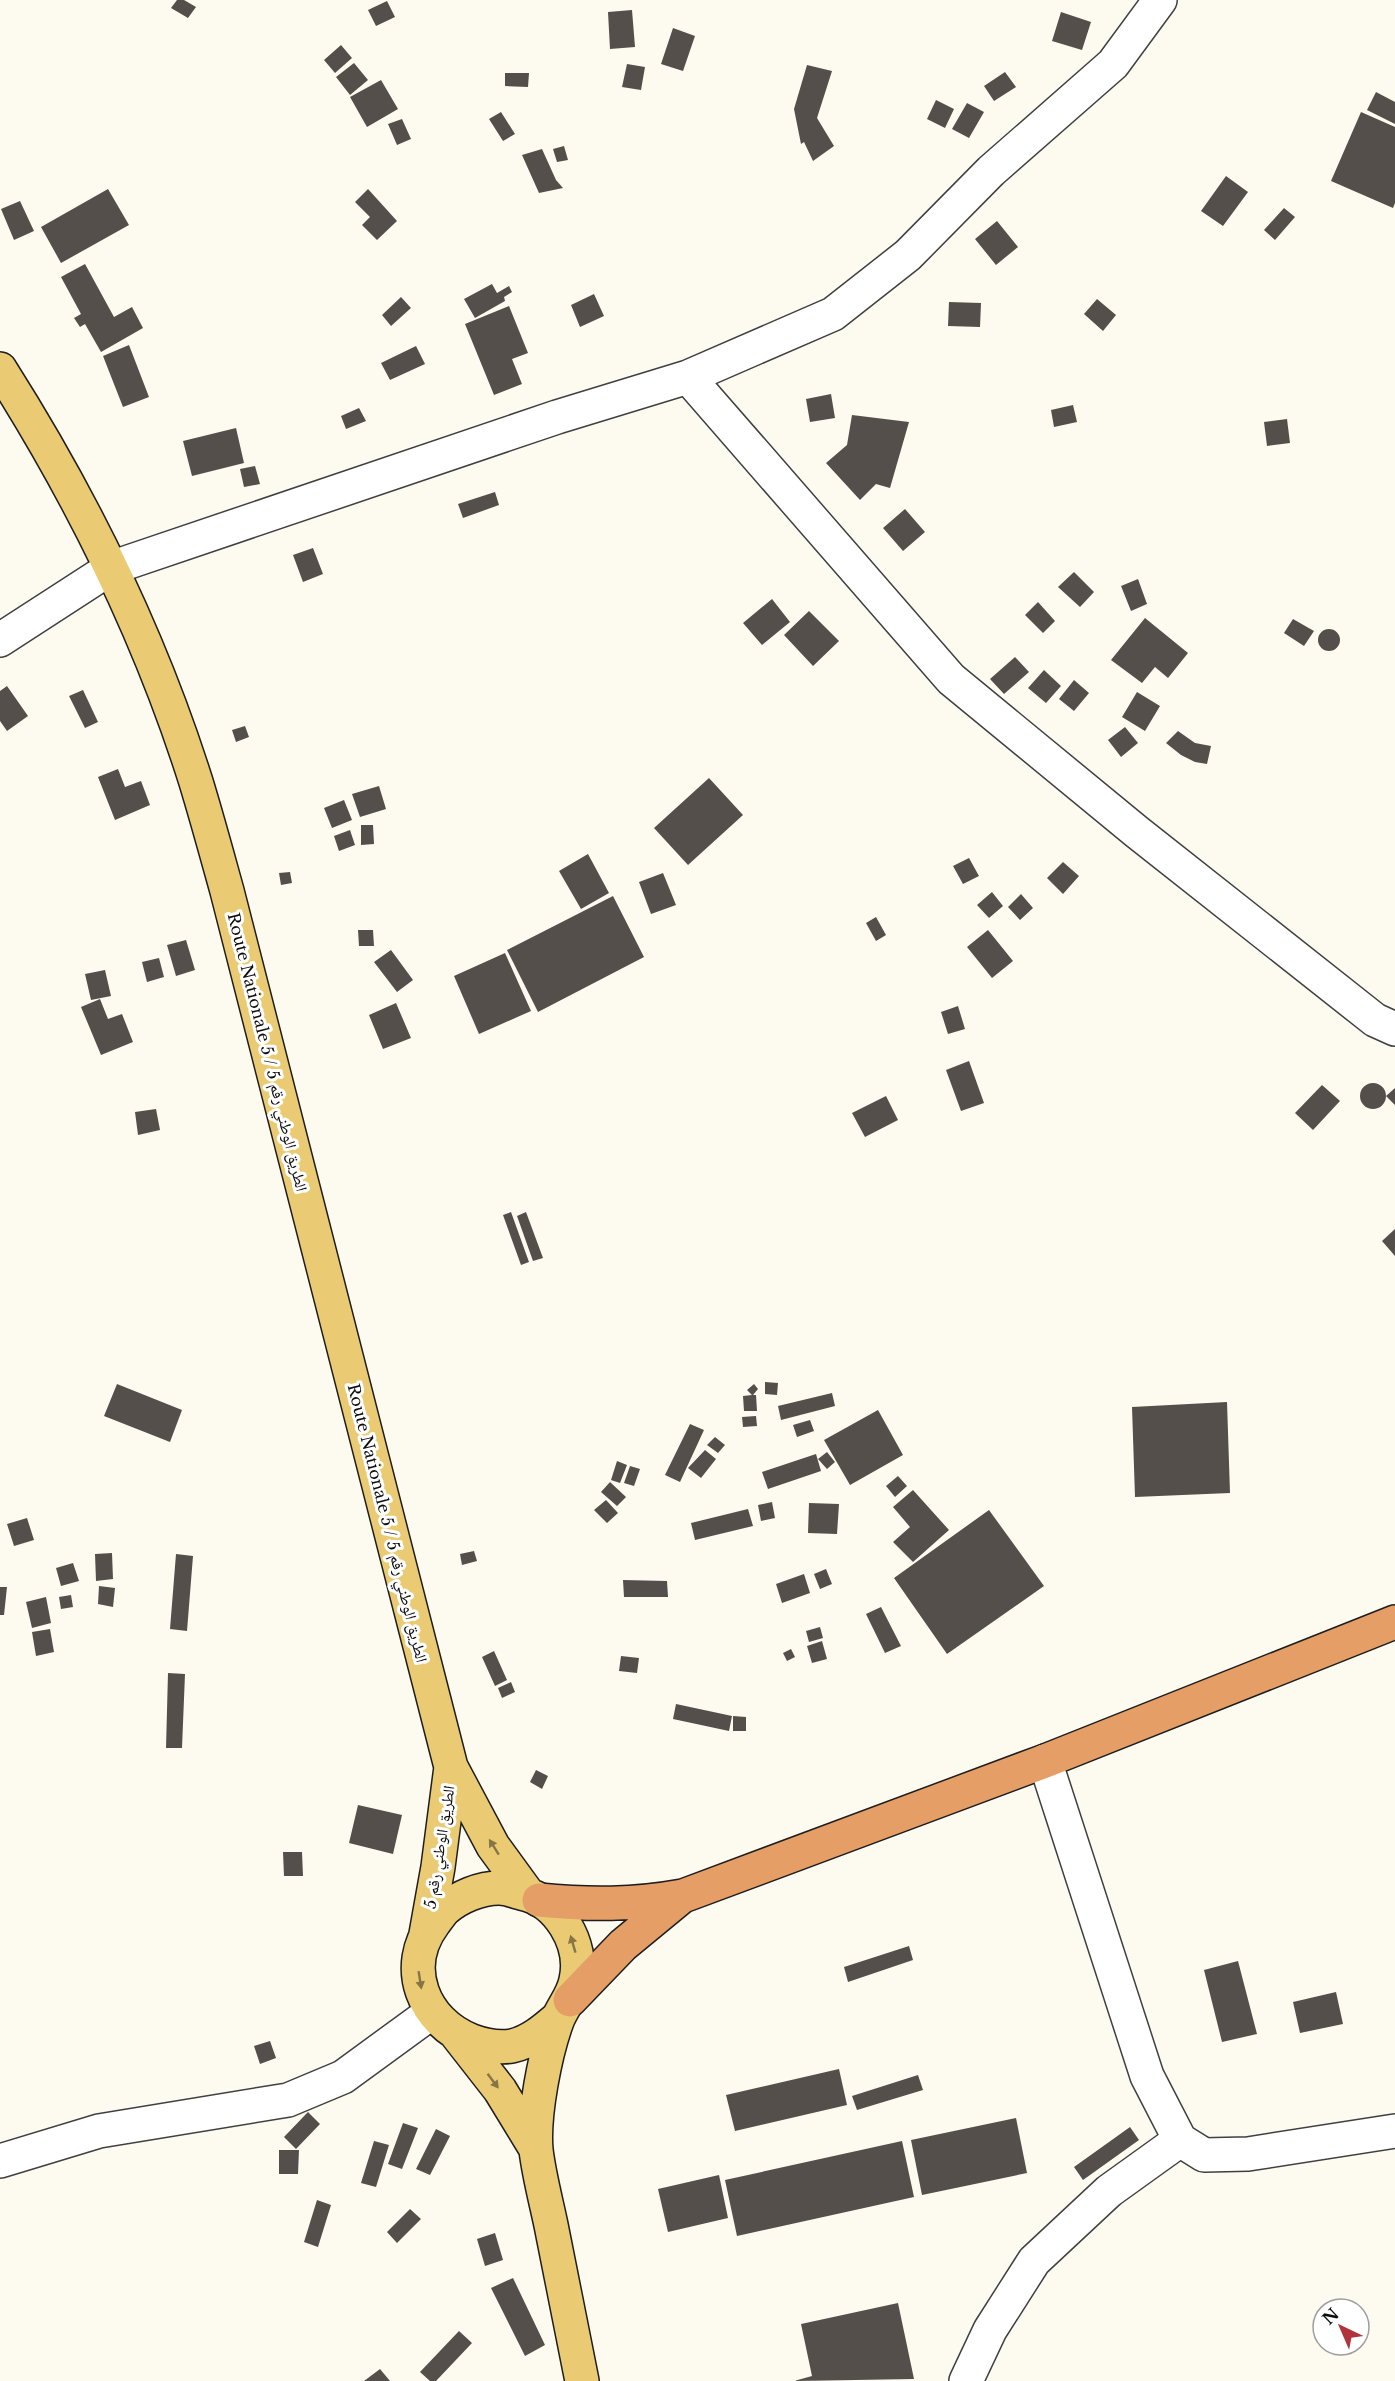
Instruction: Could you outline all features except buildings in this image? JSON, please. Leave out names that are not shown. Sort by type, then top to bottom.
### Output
[{"type":"highway","points":[[534,1897],[612,1905],[683,1896],[1045,1761],[1395,1622]]},
{"type":"highway","points":[[564,2009],[623,1945],[683,1896]]},
{"type":"main road","name":"Route Nationale 5 / الطريق الوطني رقم 5","points":[[0,369],[35,424],[75,495],[111,568],[157,673],[196,781],[227,891],[450,1767]]},
{"type":"main road","name":"الطريق الوطني رقم 5","points":[[450,1767],[493,1846],[534,1897]]},
{"type":"main road","name":"الطريق الوطني رقم 5","points":[[426,1934],[440,1856],[450,1767]]},
{"type":"main road","points":[[564,2009],[537,2036],[511,2046],[483,2045],[457,2035],[443,2025],[432,2012],[423,1994],[418,1974],[420,1953],[426,1934],[444,1909],[470,1894],[499,1888],[534,1897],[557,1914],[570,1933],[577,1956],[577,1978],[564,2009],[542,2083],[536,2149],[582,2381]]},
{"type":"main road","points":[[457,2035],[500,2090],[536,2149]]},
{"type":"street","points":[[0,640],[111,568],[557,417],[688,377],[833,314],[908,255],[991,171],[1113,64],[1160,0]]},
{"type":"street","points":[[688,377],[951,679],[1137,832],[1375,1020],[1395,1029]]},
{"type":"street","points":[[1045,1761],[1147,2076],[1180,2139],[1204,2155],[1248,2154],[1395,2131]]},
{"type":"street","points":[[0,2161],[99,2132],[288,2100],[343,2077],[432,2012]]},
{"type":"street","points":[[966,2381],[990,2330],[1034,2261],[1109,2191],[1180,2139]]}]
